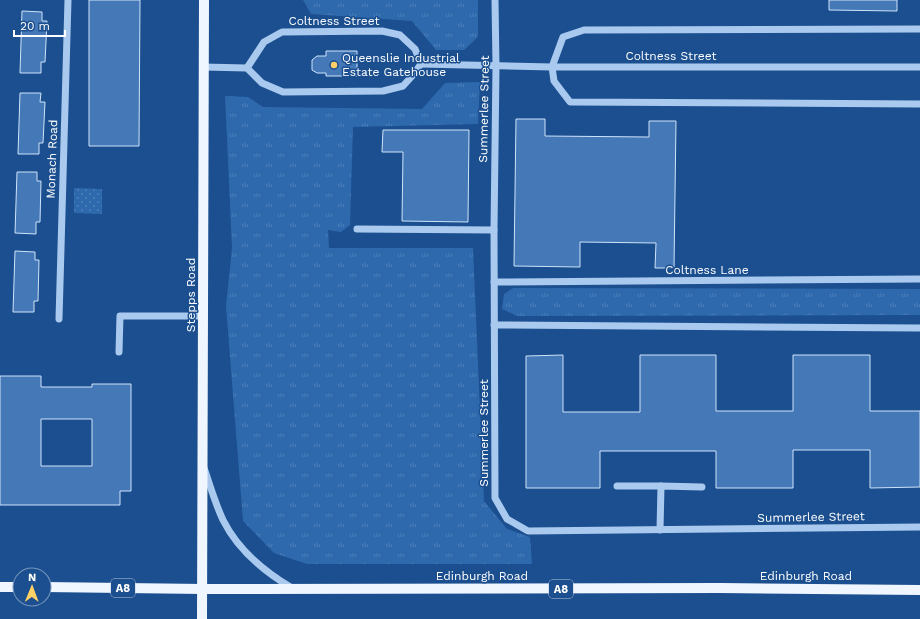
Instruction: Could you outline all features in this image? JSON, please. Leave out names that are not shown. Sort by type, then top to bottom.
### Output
[{"type":"main road","name":"Stepps Road","points":[[202,619],[204,0]]},
{"type":"main road","points":[[0,587],[12,587]]},
{"type":"main road","name":"Edinburgh Road","points":[[52,587],[202,589],[720,588],[920,590]]},
{"type":"street","name":"Monach Road","points":[[59,319],[68,0]]},
{"type":"street","name":"Summerlee Street","points":[[495,0],[495,498],[507,519],[528,531],[920,527]]},
{"type":"street","points":[[920,29],[584,30],[562,37],[552,67],[554,81],[570,102],[920,104]]},
{"type":"street","name":"Coltness Street","points":[[247,68],[264,42],[282,32],[382,31],[400,35],[415,49],[421,64],[552,67],[920,67]]},
{"type":"street","points":[[203,67],[247,68],[262,83],[283,92],[383,91],[403,86],[413,76],[421,64]]},
{"type":"street","points":[[357,229],[494,230]]},
{"type":"street","name":"Coltness Lane","points":[[494,282],[920,279]]},
{"type":"street","points":[[119,352],[120,316],[204,316]]},
{"type":"street","points":[[494,325],[920,328]]},
{"type":"street","points":[[203,464],[223,520],[236,540],[254,562],[294,589]]},
{"type":"street","points":[[617,486],[702,488]]},
{"type":"street","points":[[660,530],[661,486]]},
{"type":"green space","points":[[303,0],[478,0],[478,37],[464,50],[436,50],[412,21],[311,14]]},
{"type":"green space","points":[[480,82],[478,124],[353,127],[350,225],[341,232],[328,230],[329,248],[473,248],[484,501],[507,529],[530,537],[532,564],[307,564],[274,553],[243,521],[226,306],[232,248],[225,96],[248,97],[263,107],[422,109],[445,83]]},
{"type":"green space","points":[[74,188],[102,189],[102,214],[74,213]]},
{"type":"green space","points":[[513,288],[920,289],[920,315],[517,316],[502,309],[504,294]]},
{"type":"building","points":[[89,0],[140,0],[139,146],[89,146]]},
{"type":"building","points":[[829,0],[897,0],[897,11],[829,10]]},
{"type":"building","points":[[22,11],[42,12],[42,21],[47,21],[45,62],[41,62],[41,73],[20,73]]},
{"type":"building","name":"Queenslie Industrial Estate Gatehouse","points":[[326,51],[357,51],[357,76],[326,76],[326,73],[317,73],[312,70],[312,60],[317,56],[326,56]]},
{"type":"building","points":[[20,93],[41,93],[40,102],[45,102],[43,143],[39,143],[39,154],[18,154]]},
{"type":"building","points":[[516,119],[545,119],[545,136],[649,137],[649,121],[676,121],[674,268],[655,268],[656,243],[580,242],[580,267],[514,266]]},
{"type":"building","points":[[383,130],[469,130],[468,222],[402,221],[403,152],[382,152]]},
{"type":"building","points":[[17,172],[37,172],[37,181],[41,181],[40,222],[36,222],[36,234],[15,233]]},
{"type":"building","points":[[15,251],[35,252],[35,260],[39,260],[38,301],[34,301],[34,312],[13,312]]},
{"type":"building","points":[[563,355],[563,412],[640,412],[640,355],[716,355],[716,411],[793,411],[793,355],[870,355],[870,411],[920,411],[920,487],[870,488],[870,450],[793,450],[793,488],[716,488],[716,451],[600,451],[600,488],[526,488],[526,356]]},
{"type":"building","points":[[0,376],[41,376],[41,387],[92,387],[92,384],[131,384],[131,491],[120,491],[120,505],[0,505]],"holes":[[[41,419],[92,419],[92,466],[41,466]]]},
{"type":"place","name":"Queenslie Industrial Estate Gatehouse","points":[[334,65]]}]
